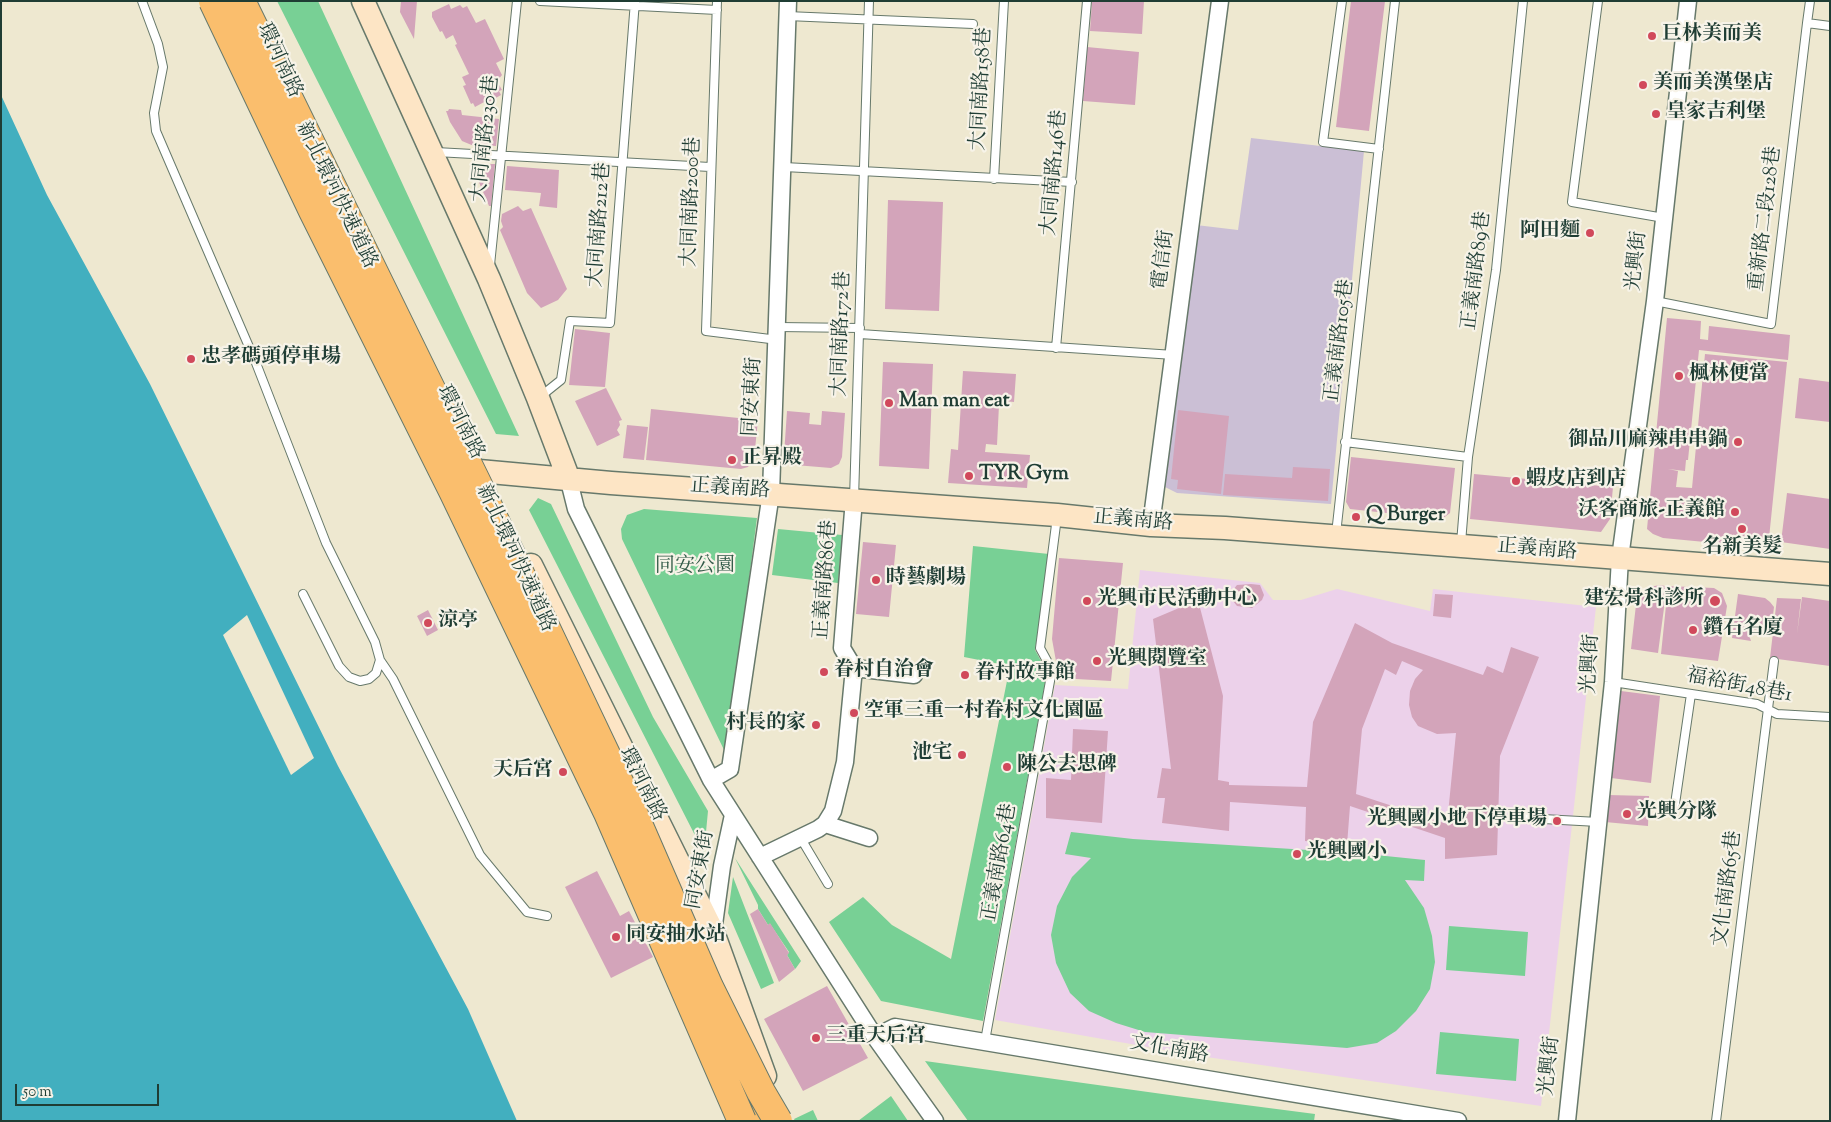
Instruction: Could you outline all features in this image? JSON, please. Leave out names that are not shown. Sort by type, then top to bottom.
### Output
[{"type":"highway","name":"新北環河快速道路","points":[[213,1],[313,211],[453,491],[570,733],[653,913],[706,1042],[742,1121]]},
{"type":"highway","name":"新北環河快速道路","points":[[241,1],[476,481],[629,803],[709,987],[760,1092],[778,1121]]},
{"type":"highway","points":[[653,913],[701,997],[733,1071],[759,1121]]},
{"type":"street","points":[[213,1],[591,784],[731,1121]]},
{"type":"street","name":"環河南路","points":[[251,1],[317,144],[713,932],[776,1110],[784,1121]]},
{"type":"street","points":[[363,1],[489,279],[568,477],[576,509],[711,780],[875,1037],[935,1121]]},
{"type":"street","name":"電信街","points":[[1151,525],[1220,1]]},
{"type":"street","name":"光興街","points":[[1566,1121],[1613,682],[1620,558],[1655,301],[1688,1]]},
{"type":"street","name":"同安東街","points":[[711,780],[730,769],[771,493],[784,167],[788,9]]},
{"type":"street","name":"正義南路","points":[[437,467],[568,477],[611,483],[1057,515],[1151,525],[1336,536],[1830,574]]},
{"type":"street","name":"正義南路86巷","points":[[854,499],[842,648],[854,668]]},
{"type":"street","points":[[760,857],[825,824],[833,811],[845,762],[854,668],[914,675]]},
{"type":"street","name":"同安東街","points":[[713,932],[722,866],[733,815]]},
{"type":"street","points":[[825,824],[869,838]]},
{"type":"street","name":"文化南路","points":[[875,1037],[895,1027],[1458,1121]]},
{"type":"lane","points":[[142,1],[158,44],[163,67],[154,113],[156,131],[256,363],[326,543],[375,642],[380,660],[393,679],[480,855],[527,912],[547,916]]},
{"type":"lane","name":"大同南路230巷","points":[[489,279],[517,1]]},
{"type":"lane","points":[[540,1],[635,3],[717,10]]},
{"type":"lane","name":"大同南路200巷","points":[[717,1],[706,331],[778,334]]},
{"type":"lane","name":"大同南路172巷","points":[[854,499],[860,331],[862,171],[869,1]]},
{"type":"lane","name":"大同南路158巷","points":[[994,179],[1004,1]]},
{"type":"lane","name":"大同南路146巷","points":[[1056,348],[1087,1]]},
{"type":"lane","points":[[1342,1],[1323,142],[1379,149]]},
{"type":"lane","name":"正義南路105巷","points":[[1336,536],[1395,1]]},
{"type":"lane","name":"正義南路89巷","points":[[1460,545],[1468,456],[1496,270],[1523,1]]},
{"type":"lane","points":[[1598,1],[1572,202],[1664,218]]},
{"type":"lane","points":[[1810,1],[1807,23],[1830,26]]},
{"type":"lane","name":"大同南路212巷","points":[[538,398],[561,380],[570,321],[610,323],[635,3]]},
{"type":"lane","points":[[788,9],[868,20],[973,24]]},
{"type":"lane","name":"重新路二段128巷","points":[[1655,301],[1771,324],[1807,23]]},
{"type":"lane","points":[[431,152],[710,167]]},
{"type":"lane","points":[[784,167],[1072,182]]},
{"type":"lane","points":[[778,334],[860,331],[1056,348],[1174,355]]},
{"type":"lane","points":[[1346,442],[1468,456]]},
{"type":"lane","name":"正義南路64巷","points":[[985,1041],[1052,670],[1040,648],[1057,515]]},
{"type":"lane","points":[[303,594],[339,666],[350,677],[360,681],[369,679],[376,673],[380,660]]},
{"type":"lane","name":"文化南路65巷","points":[[1716,1121],[1774,661]]},
{"type":"lane","name":"福裕街48巷1","points":[[1613,682],[1757,704],[1778,714],[1830,717]]},
{"type":"lane","points":[[1675,804],[1691,694]]},
{"type":"lane","points":[[1525,818],[1598,822]]},
{"type":"lane","points":[[800,837],[828,884]]},
{"type":"shaded area","points":[[1251,138],[1364,151],[1331,504],[1177,493],[1163,486],[1196,225],[1238,230]]},
{"type":"shaded area","name":"光興國小","points":[[1140,570],[1260,583],[1273,600],[1301,600],[1337,589],[1430,611],[1433,589],[1596,607],[1541,1106],[1193,1055],[995,1020],[1055,685],[1128,689]]},
{"type":"green space","points":[[277,1],[318,1],[519,436],[496,434]]},
{"type":"green space","points":[[538,498],[551,504],[653,717],[708,811],[704,853],[529,510]]},
{"type":"green space","name":"同安公園","points":[[644,509],[757,518],[726,754],[622,539],[621,529],[627,515]]},
{"type":"green space","points":[[778,529],[842,535],[838,583],[772,575]]},
{"type":"green space","points":[[973,546],[1049,554],[1035,650],[1047,672],[983,1021],[881,1001],[829,922],[863,897],[892,925],[951,959],[1010,666],[964,657]]},
{"type":"green space","points":[[1071,832],[1133,839],[1356,853],[1425,860],[1424,881],[1405,880],[1424,908],[1432,936],[1435,962],[1430,989],[1416,1011],[1396,1031],[1377,1043],[1347,1048],[1145,1032],[1116,1023],[1089,1011],[1070,993],[1056,963],[1051,935],[1057,906],[1072,877],[1091,858],[1065,854]]},
{"type":"green space","points":[[735,858],[801,961],[795,969],[787,955],[789,952],[758,909],[758,905]]},
{"type":"green space","points":[[733,877],[774,983],[761,989],[728,913]]},
{"type":"green space","points":[[1449,926],[1528,932],[1525,976],[1446,970]]},
{"type":"green space","points":[[1440,1032],[1519,1039],[1516,1081],[1436,1074]]},
{"type":"green space","points":[[925,1061],[1315,1114],[1314,1121],[968,1121]]},
{"type":"green space","points":[[891,1096],[908,1121],[858,1121]]},
{"type":"green space","points":[[813,1110],[818,1121],[795,1121],[794,1119]]},
{"type":"water","points":[[1,95],[47,195],[150,384],[338,766],[468,1009],[517,1121],[1,1121]]},
{"type":"pier","points":[[247,615],[314,758],[291,775],[223,635]]},
{"type":"building","points":[[401,1],[417,1],[414,39],[400,12]]},
{"type":"building","points":[[1092,1],[1144,1],[1142,34],[1090,31]]},
{"type":"building","points":[[1351,1],[1385,1],[1369,131],[1336,127]]},
{"type":"building","points":[[449,4],[451,9],[460,5],[463,8],[467,6],[476,23],[485,19],[504,59],[496,63],[502,75],[497,81],[502,90],[499,91],[501,95],[475,107],[473,103],[471,104],[463,86],[466,85],[462,77],[469,74],[455,45],[457,44],[453,35],[446,39],[432,17],[432,12]]},
{"type":"building","points":[[1087,47],[1139,52],[1135,105],[1083,101]]},
{"type":"building","points":[[449,109],[461,110],[462,115],[499,119],[496,146],[474,144],[474,146],[462,141],[450,122],[446,111]]},
{"type":"building","points":[[495,164],[491,206],[489,206],[478,180],[481,168]]},
{"type":"building","points":[[507,166],[559,170],[557,208],[539,206],[541,193],[505,190]]},
{"type":"building","points":[[888,200],[943,202],[939,311],[885,309]]},
{"type":"building","points":[[518,206],[523,211],[531,208],[567,289],[558,300],[541,308],[527,293],[500,230],[503,227],[501,221],[502,214]]},
{"type":"building","points":[[1667,318],[1701,321],[1700,339],[1708,340],[1709,326],[1790,335],[1788,360],[1699,350],[1688,460],[1686,460],[1685,471],[1668,469],[1678,471],[1676,487],[1692,488],[1705,354],[1787,362],[1768,548],[1663,538],[1647,529]]},
{"type":"building","points":[[575,329],[610,333],[605,387],[569,385]]},
{"type":"building","points":[[883,362],[933,364],[929,469],[879,466]]},
{"type":"building","points":[[963,371],[1016,374],[1014,402],[995,400],[996,398],[989,397],[989,404],[999,405],[997,445],[986,444],[985,452],[1030,455],[1027,488],[948,483],[951,449],[958,450]]},
{"type":"building","points":[[1799,378],[1830,382],[1830,422],[1795,418]]},
{"type":"building","points":[[606,388],[622,420],[619,421],[620,425],[617,430],[620,435],[597,446],[575,401]]},
{"type":"building","points":[[651,409],[758,420],[754,459],[748,467],[741,469],[646,460]]},
{"type":"building","points":[[1178,410],[1229,416],[1221,494],[1177,489],[1178,480],[1171,479]]},
{"type":"building","points":[[787,411],[810,413],[809,424],[821,425],[822,411],[845,413],[842,457],[839,464],[831,468],[795,465],[786,459],[784,455]]},
{"type":"building","points":[[627,425],[648,427],[644,460],[623,458]]},
{"type":"building","points":[[1351,457],[1455,468],[1450,513],[1442,519],[1350,509],[1346,502]]},
{"type":"building","points":[[1293,467],[1330,469],[1328,501],[1223,495],[1225,474],[1292,478]]},
{"type":"building","points":[[1474,474],[1613,487],[1610,519],[1601,532],[1470,519]]},
{"type":"building","points":[[1787,493],[1830,499],[1830,549],[1781,542]]},
{"type":"building","name":"時藝劇場","points":[[863,542],[896,545],[889,617],[856,614]]},
{"type":"building","name":"光興市民活動中心","points":[[1059,558],[1123,563],[1111,681],[1059,678],[1052,639]]},
{"type":"building","points":[[1237,585],[1260,585],[1264,595],[1262,600],[1252,608],[1237,606],[1233,601],[1233,590]]},
{"type":"building","points":[[1665,586],[1666,593],[1658,653],[1631,649],[1637,596],[1649,587]]},
{"type":"building","name":"鑽石名廈","points":[[1668,586],[1714,588],[1722,593],[1727,606],[1718,661],[1661,654]]},
{"type":"building","points":[[1435,594],[1453,595],[1451,618],[1433,616]]},
{"type":"building","points":[[1738,594],[1765,598],[1770,602],[1774,607],[1771,632],[1747,629],[1751,641],[1732,638]]},
{"type":"building","points":[[1802,597],[1830,601],[1830,666],[1770,658],[1777,598],[1801,599],[1797,634]]},
{"type":"building","points":[[1198,600],[1223,696],[1218,780],[1229,782],[1229,785],[1307,787],[1313,722],[1355,623],[1392,643],[1483,675],[1487,666],[1503,673],[1511,647],[1539,657],[1500,756],[1497,855],[1445,859],[1445,838],[1350,806],[1347,845],[1305,841],[1306,807],[1230,802],[1229,831],[1162,823],[1165,798],[1157,798],[1162,768],[1171,769],[1153,619]],"holes":[[[1402,661],[1423,670],[1415,679],[1410,691],[1409,705],[1412,717],[1418,726],[1437,734],[1456,733],[1447,824],[1356,794],[1362,729],[1385,669],[1396,675]]]},
{"type":"building","name":"涼亭","points":[[428,610],[438,630],[427,636],[417,616]]},
{"type":"building","points":[[1621,691],[1660,696],[1651,783],[1611,778]]},
{"type":"building","points":[[1073,729],[1108,731],[1102,823],[1046,818],[1046,778],[1071,780]]},
{"type":"building","name":"光興分隊","points":[[1608,795],[1649,796],[1648,826],[1605,822]]},
{"type":"building","name":"同安抽水站","points":[[597,871],[620,916],[629,911],[653,957],[611,978],[565,887]]},
{"type":"building","points":[[758,909],[768,925],[770,923],[789,953],[787,955],[795,969],[779,982],[750,914]]},
{"type":"building","name":"三重天后宮","points":[[827,986],[868,1058],[803,1091],[764,1019]]},
{"type":"place","name":"巨林美而美","points":[[1652,36]]},
{"type":"place","name":"美而美漢堡店","points":[[1643,85]]},
{"type":"place","name":"皇家吉利堡","points":[[1656,114]]},
{"type":"place","name":"阿田麵","points":[[1590,233]]},
{"type":"place","name":"忠孝碼頭停車場","points":[[191,359]]},
{"type":"place","name":"楓林便當","points":[[1679,376]]},
{"type":"place","name":"Man man eat","points":[[889,403]]},
{"type":"place","name":"御品川麻辣串串鍋","points":[[1738,442]]},
{"type":"place","name":"正昇殿","points":[[732,460]]},
{"type":"place","name":"TYR Gym","points":[[969,476]]},
{"type":"place","name":"蝦皮店到店","points":[[1516,481]]},
{"type":"place","name":"沃客商旅-正義館","points":[[1735,512]]},
{"type":"place","name":"Q Burger","points":[[1356,517]]},
{"type":"place","name":"名新美髮","points":[[1742,529]]},
{"type":"place","name":"時藝劇場","points":[[876,580]]},
{"type":"place","name":"光興市民活動中心","points":[[1087,601]]},
{"type":"place","name":"建宏骨科診所","points":[[1715,601]]},
{"type":"place","name":"涼亭","points":[[428,623]]},
{"type":"place","name":"鑽石名廈","points":[[1693,630]]},
{"type":"place","name":"光興閱覽室","points":[[1097,661]]},
{"type":"place","name":"眷村自治會","points":[[824,672]]},
{"type":"place","name":"眷村故事館","points":[[965,675]]},
{"type":"place","name":"空軍三重一村眷村文化園區","points":[[854,713]]},
{"type":"place","name":"村長的家","points":[[816,725]]},
{"type":"place","name":"池宅","points":[[962,755]]},
{"type":"place","name":"陳公去思碑","points":[[1007,767]]},
{"type":"place","name":"天后宮","points":[[563,772]]},
{"type":"place","name":"光興分隊","points":[[1627,814]]},
{"type":"place","name":"光興國小地下停車場","points":[[1557,821]]},
{"type":"place","name":"光興國小","points":[[1297,854]]},
{"type":"place","name":"同安抽水站","points":[[616,937]]},
{"type":"place","name":"三重天后宮","points":[[816,1038]]}]
